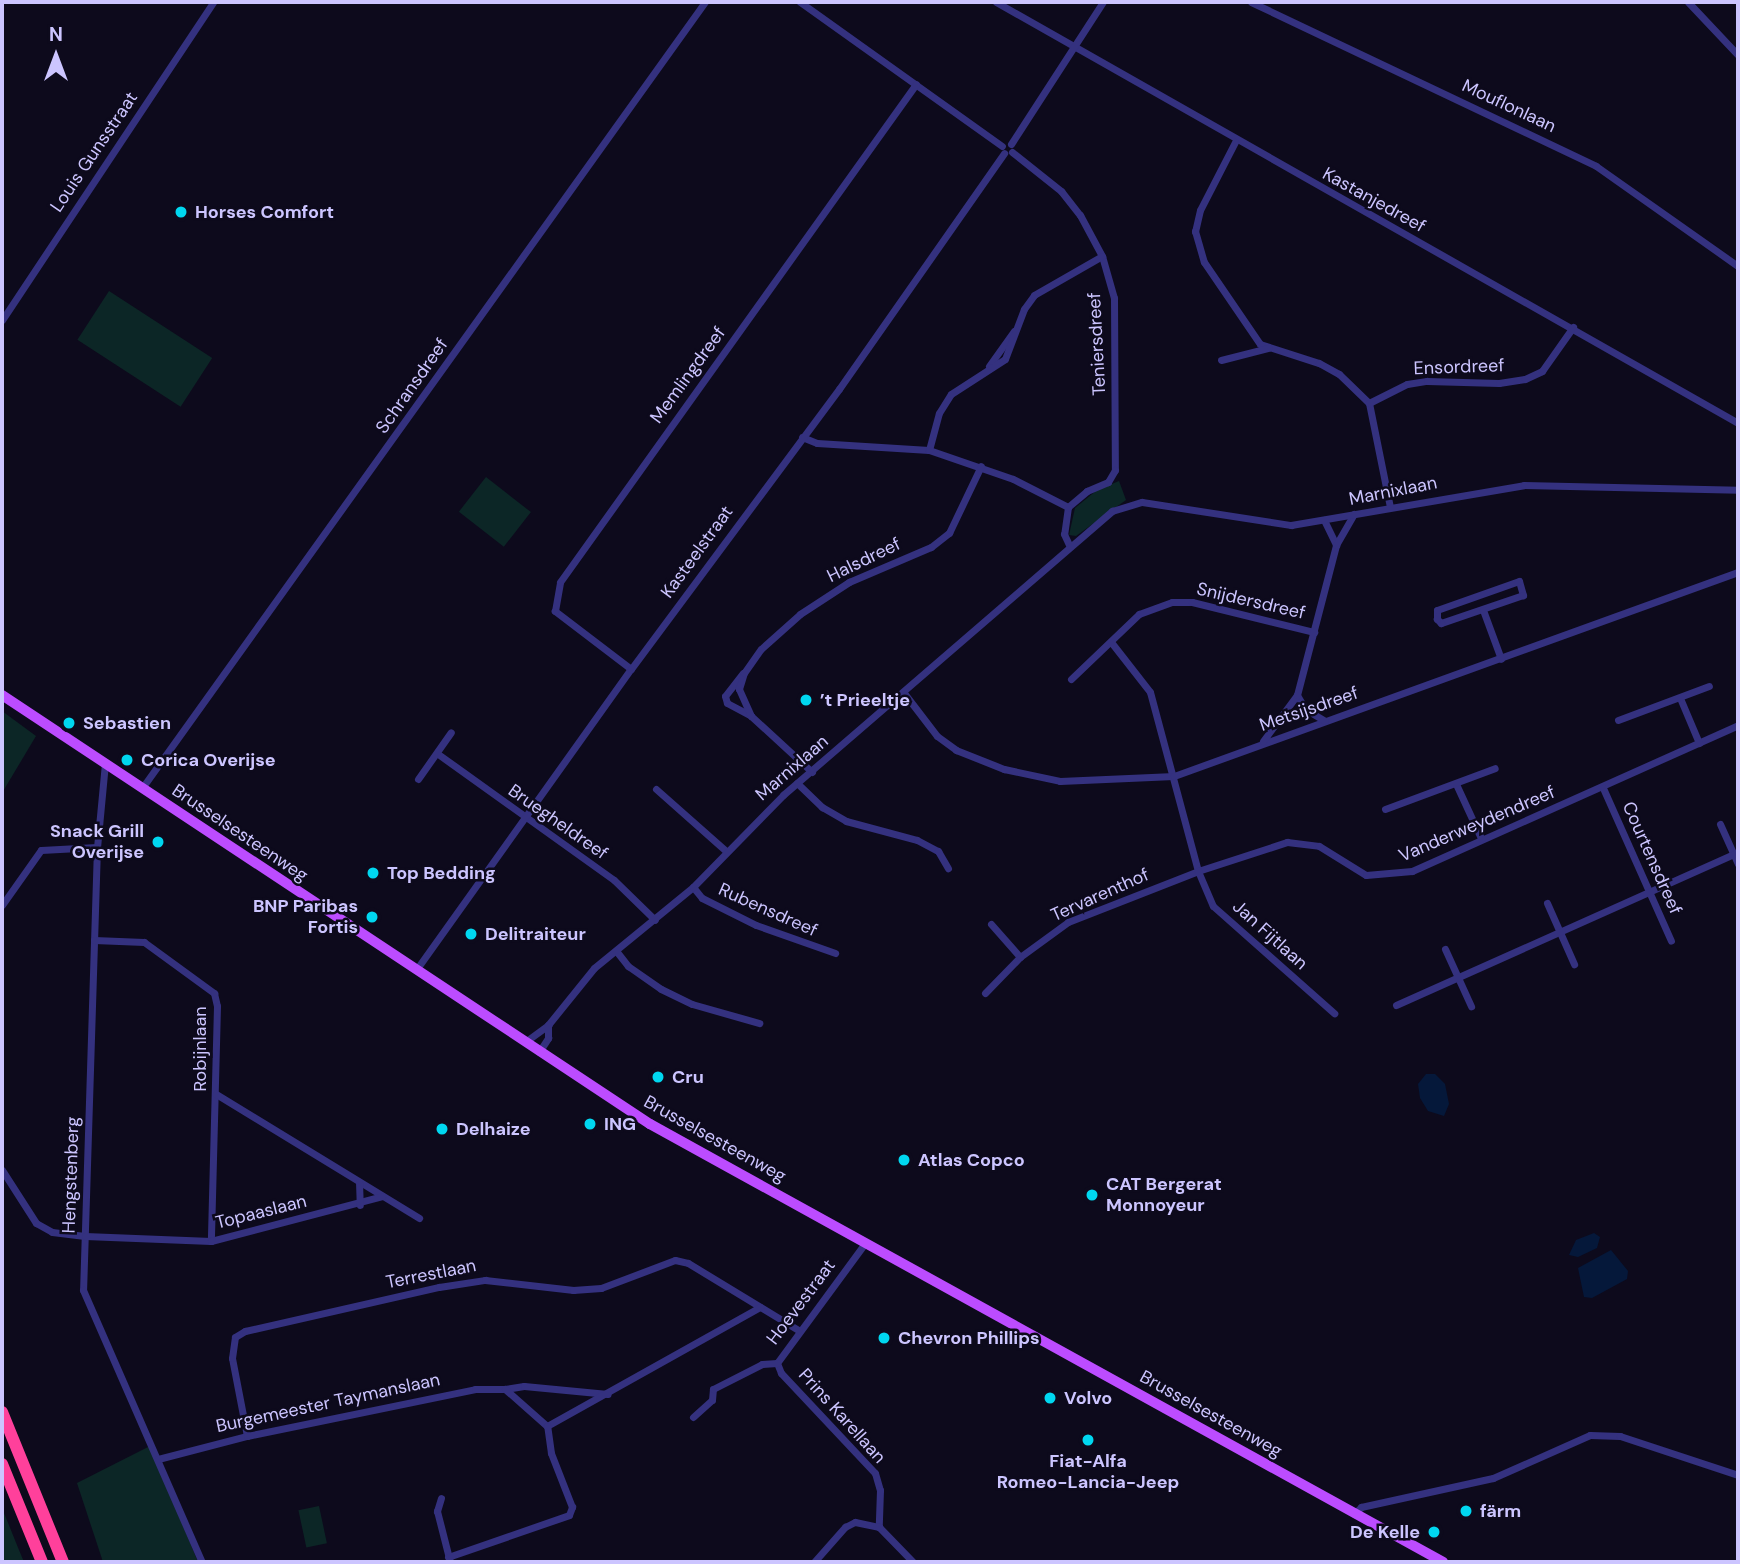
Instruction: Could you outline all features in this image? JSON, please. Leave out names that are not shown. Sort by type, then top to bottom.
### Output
[{"type":"highway","points":[[2,1412],[63,1562]]},
{"type":"highway","points":[[2,1464],[42,1562]]},
{"type":"main road","name":"Brusselsesteenweg","points":[[2,695],[650,1124],[1443,1562]]},
{"type":"street","name":"Louis Gunsstraat","points":[[2,320],[213,2]]},
{"type":"street","name":"Schransdreef","points":[[142,788],[704,2]]},
{"type":"street","name":"Teniersdreef","points":[[800,2],[1007,149],[1060,191],[1080,215],[1102,256],[1114,298],[1115,470],[1108,482],[1087,491],[1068,507]]},
{"type":"street","name":"Kastanjedreef","points":[[996,2],[1235,142],[1573,327],[1738,423]]},
{"type":"street","name":"Kasteelstraat","points":[[416,970],[1007,149],[1076,48],[1103,2]]},
{"type":"street","name":"Mouflonlaan","points":[[1251,2],[1596,166],[1738,266]]},
{"type":"street","points":[[1688,2],[1738,55]]},
{"type":"street","name":"Memlingdreef","points":[[631,669],[555,611],[560,582],[916,84]]},
{"type":"street","points":[[1235,142],[1208,189],[1195,231],[1204,262],[1260,345],[1339,374],[1369,403],[1390,506]]},
{"type":"street","points":[[989,366],[1014,331],[1034,295],[1102,256]]},
{"type":"street","name":"Ensordreef","points":[[1369,403],[1407,384],[1427,380],[1499,383],[1525,379],[1542,371],[1573,327]]},
{"type":"street","points":[[929,450],[939,414],[951,394],[1012,351],[1014,331]]},
{"type":"street","points":[[1221,360],[1268,348]]},
{"type":"street","points":[[802,437],[817,443],[929,450],[981,466],[1068,507],[1064,534],[1070,547]]},
{"type":"street","name":"Halsdreef","points":[[811,772],[751,716],[727,703],[725,696],[761,649],[800,614],[849,582],[931,547],[949,533],[981,466]]},
{"type":"street","name":"Marnixlaan","points":[[525,1042],[548,1025],[594,968],[617,952],[693,887],[726,851],[797,783],[1112,511],[1142,502],[1272,525],[1324,520],[1390,506],[1524,485],[1738,490]]},
{"type":"street","points":[[1263,741],[1297,695],[1336,545],[1354,514]]},
{"type":"street","points":[[1324,520],[1336,545]]},
{"type":"street","name":"Metsijsdreef","points":[[904,693],[937,736],[956,750],[1004,769],[1060,782],[1174,776],[1263,741],[1501,659],[1738,572]]},
{"type":"street","points":[[1518,581],[1523,583],[1523,595],[1483,610],[1441,623],[1435,614],[1518,581]]},
{"type":"street","name":"Snijdersdreef","points":[[1071,679],[1139,614],[1172,602],[1192,602],[1314,632]]},
{"type":"street","points":[[1483,610],[1501,659]]},
{"type":"street","points":[[1111,642],[1150,692],[1198,871]]},
{"type":"street","name":"Halsdreef","points":[[744,673],[739,689],[751,716]]},
{"type":"street","points":[[1618,720],[1709,686]]},
{"type":"street","points":[[1297,695],[1305,709],[1325,721]]},
{"type":"street","points":[[1680,698],[1699,743]]},
{"type":"street","name":"Vanderweydendreef","points":[[1198,871],[1287,842],[1304,842],[1366,874],[1394,876],[1603,788],[1738,726]]},
{"type":"street","points":[[418,779],[452,732]]},
{"type":"street","name":"Bruegheldreef","points":[[438,754],[614,880],[655,920]]},
{"type":"street","name":"Hengstenberg","points":[[105,763],[97,847],[84,1302],[158,1459],[202,1562]]},
{"type":"street","points":[[1385,809],[1495,768]]},
{"type":"street","points":[[797,783],[821,807],[846,821],[938,851],[948,868]]},
{"type":"street","points":[[1456,784],[1480,838]]},
{"type":"street","name":"Courtensdreef","points":[[1603,788],[1671,941]]},
{"type":"street","points":[[656,789],[726,851]]},
{"type":"street","points":[[1720,824],[1736,853],[1738,864]]},
{"type":"street","points":[[2,905],[41,849],[97,847]]},
{"type":"street","points":[[1396,1005],[1736,853]]},
{"type":"street","name":"Tervarenthof","points":[[985,993],[1020,957],[1068,922],[1198,871]]},
{"type":"street","name":"Jan Fijtlaan","points":[[1198,871],[1213,906],[1334,1013]]},
{"type":"street","name":"Rubensdreef","points":[[693,887],[702,898],[756,925],[835,953]]},
{"type":"street","points":[[1547,903],[1574,964]]},
{"type":"street","points":[[991,924],[1020,957]]},
{"type":"street","name":"Robijnlaan","points":[[94,940],[144,942],[214,993],[216,1094],[211,1241]]},
{"type":"street","points":[[1445,949],[1471,1006]]},
{"type":"street","points":[[617,952],[628,966],[661,989],[692,1004],[759,1023]]},
{"type":"street","name":"Marnixlaan","points":[[539,1052],[548,1038],[548,1025]]},
{"type":"street","points":[[216,1094],[419,1218]]},
{"type":"street","name":"Topaaslaan","points":[[2,1170],[36,1223],[52,1232],[85,1236],[211,1241],[360,1205],[382,1196]]},
{"type":"street","points":[[359,1182],[360,1205]]},
{"type":"street","name":"Hoevestraat","points":[[693,1417],[712,1400],[713,1389],[762,1364],[777,1363],[798,1330],[865,1242]]},
{"type":"street","name":"Terrestlaan","points":[[247,1436],[232,1358],[235,1337],[244,1331],[485,1280],[573,1290],[601,1288],[675,1260],[798,1330]]},
{"type":"street","points":[[547,1426],[760,1307]]},
{"type":"street","name":"Prins Karellaan","points":[[777,1363],[781,1373],[875,1473],[880,1490],[879,1527]]},
{"type":"street","name":"Burgemeester Taymanslaan","points":[[158,1459],[247,1436],[439,1394],[505,1390],[524,1386],[608,1394]]},
{"type":"street","points":[[441,1498],[437,1511],[449,1560],[569,1515],[572,1507],[551,1452],[547,1426],[505,1390]]},
{"type":"street","points":[[1354,1514],[1361,1507],[1493,1478],[1590,1435],[1620,1436],[1738,1475]]},
{"type":"street","points":[[814,1562],[845,1527],[855,1522],[879,1527],[913,1562]]},
{"type":"green space","points":[[109,291],[212,358],[181,407],[77,340]]},
{"type":"green space","points":[[486,477],[531,512],[504,547],[459,512]]},
{"type":"green space","points":[[1119,481],[1126,500],[1076,536],[1069,535],[1075,508],[1097,490]]},
{"type":"green space","points":[[2,711],[36,736],[2,793]]},
{"type":"green space","points":[[150,1446],[198,1562],[103,1562],[77,1483]]},
{"type":"green space","points":[[319,1506],[327,1543],[306,1548],[298,1510]]},
{"type":"green space","points":[[2,1508],[19,1550],[24,1562],[2,1562]]},
{"type":"water","points":[[1426,1074],[1435,1074],[1445,1084],[1449,1104],[1444,1116],[1428,1111],[1420,1098],[1418,1084]]},
{"type":"water","points":[[1594,1233],[1600,1237],[1597,1248],[1578,1257],[1569,1255],[1576,1240]]},
{"type":"water","points":[[1611,1250],[1628,1271],[1627,1279],[1592,1298],[1584,1297],[1578,1268]]},
{"type":"place","name":"Horses Comfort","points":[[181,212]]},
{"type":"place","name":"’t Prieeltje","points":[[806,700]]},
{"type":"place","name":"Sebastien","points":[[69,723]]},
{"type":"place","name":"Corica Overijse","points":[[127,760]]},
{"type":"place","name":"Snack Grill Overijse","points":[[158,842]]},
{"type":"place","name":"Top Bedding","points":[[373,873]]},
{"type":"place","name":"BNP Paribas Fortis","points":[[372,917]]},
{"type":"place","name":"Delitraiteur","points":[[471,934]]},
{"type":"place","name":"Cru","points":[[658,1077]]},
{"type":"place","name":"ING","points":[[590,1124]]},
{"type":"place","name":"Delhaize","points":[[442,1129]]},
{"type":"place","name":"Atlas Copco","points":[[904,1160]]},
{"type":"place","name":"CAT Bergerat Monnoyeur","points":[[1092,1195]]},
{"type":"place","name":"Chevron Phillips","points":[[884,1338]]},
{"type":"place","name":"Volvo","points":[[1050,1398]]},
{"type":"place","name":"Fiat-Alfa Romeo-Lancia-Jeep","points":[[1088,1440]]},
{"type":"place","name":"färm","points":[[1466,1511]]},
{"type":"place","name":"De Kelle","points":[[1434,1532]]}]
